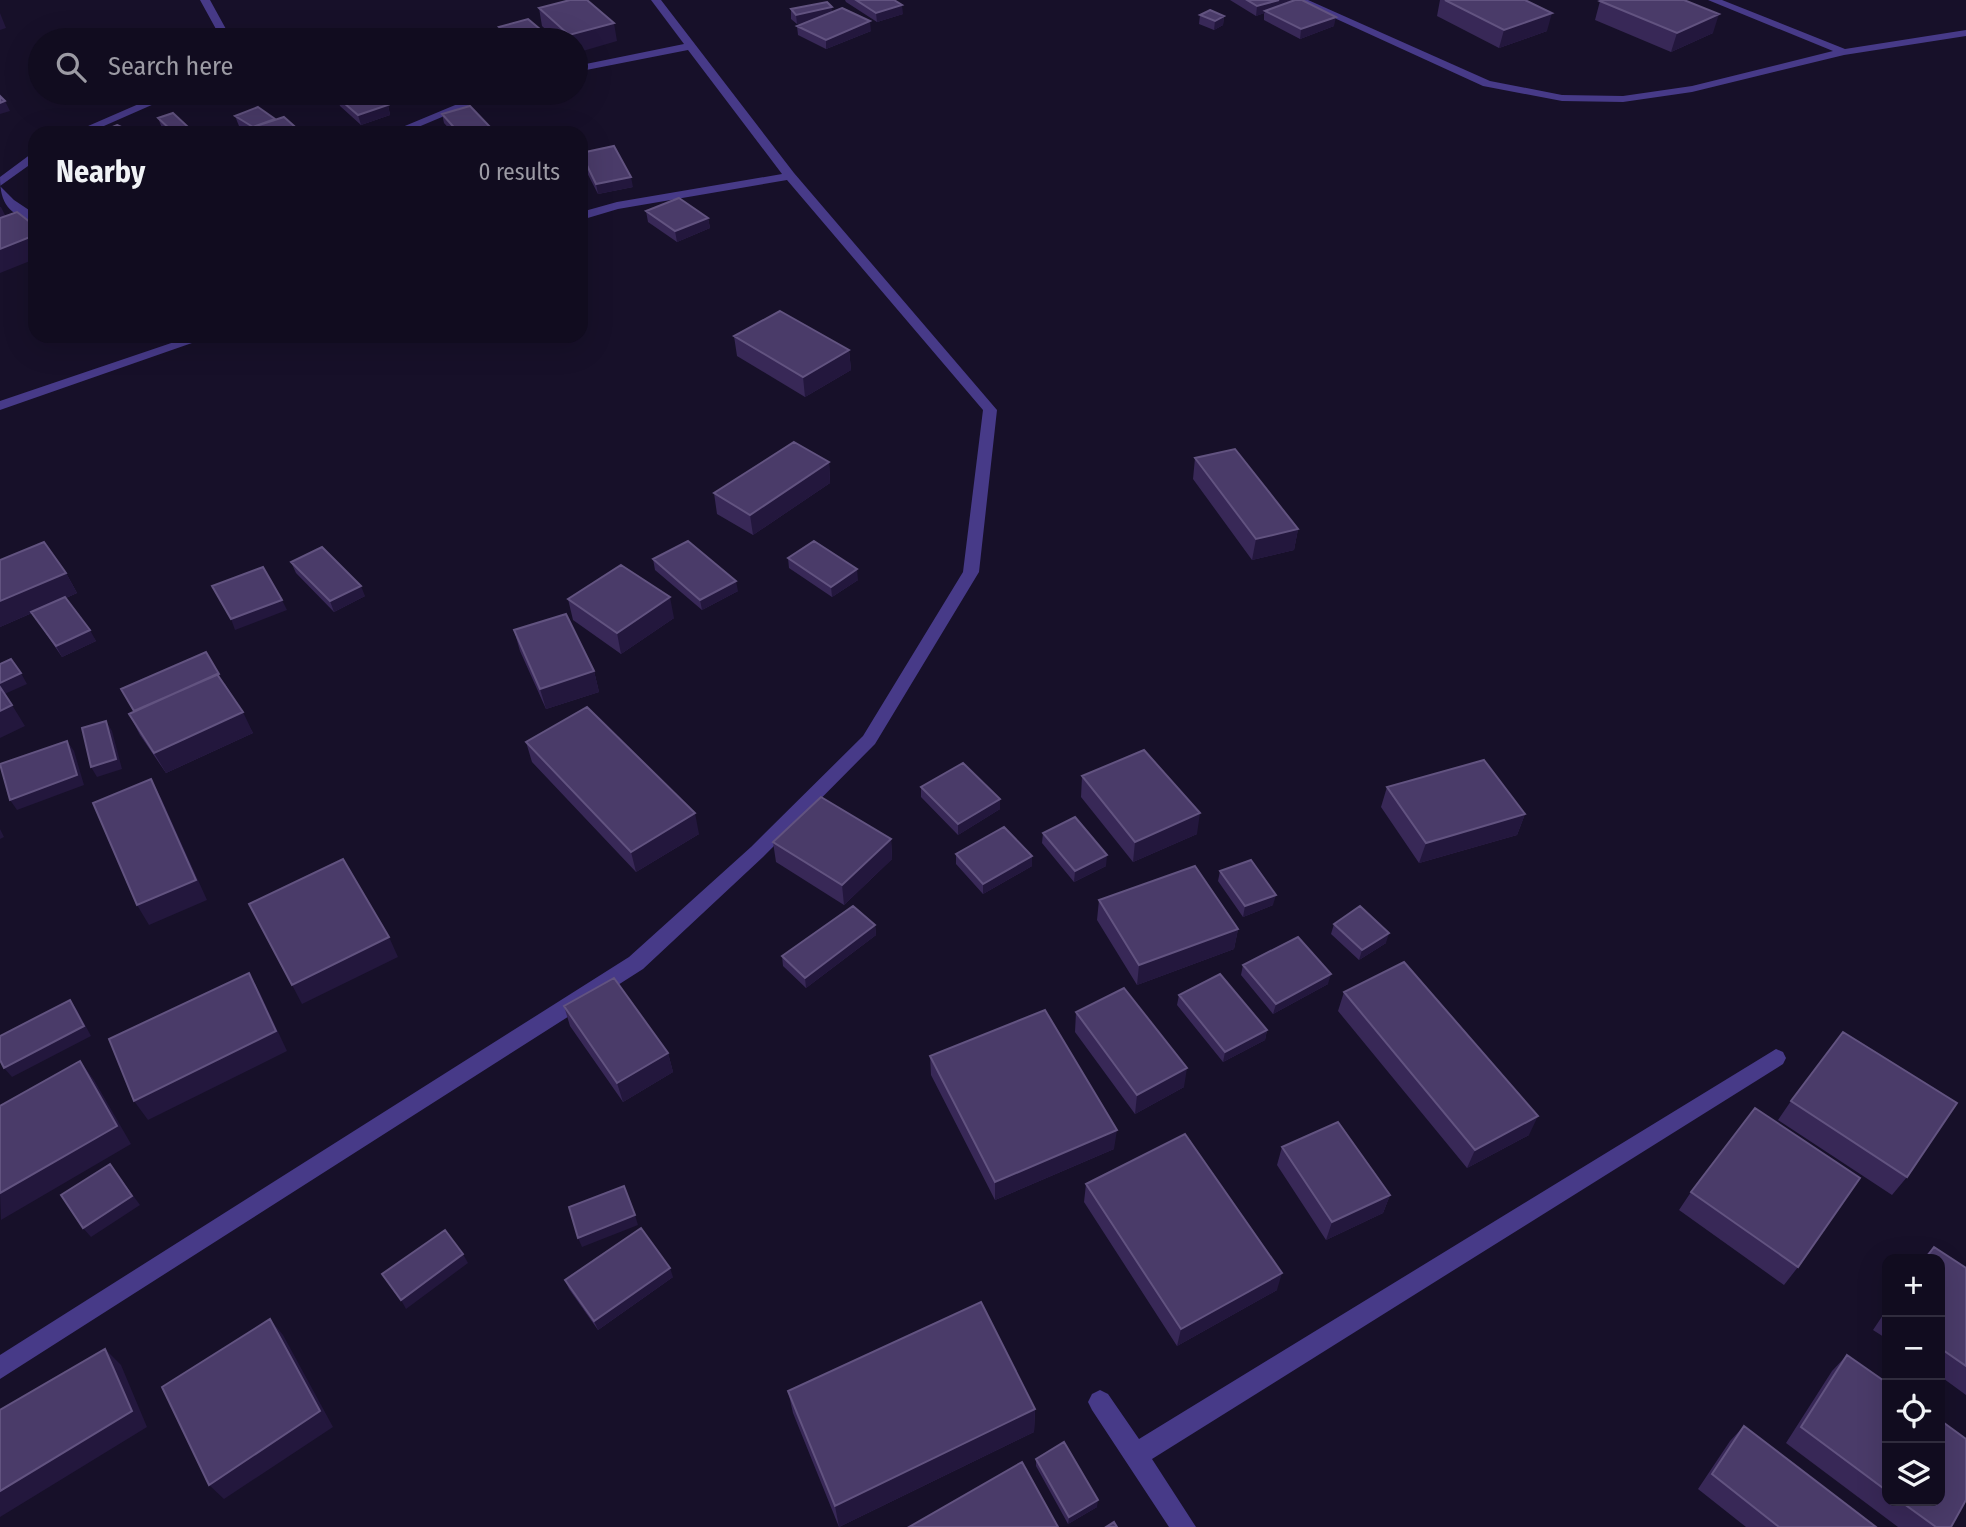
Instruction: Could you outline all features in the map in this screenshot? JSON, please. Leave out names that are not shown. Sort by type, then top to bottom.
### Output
[{"type":"street","points":[[205,0],[220,28]]},
{"type":"street","points":[[0,1368],[636,963],[757,852],[869,740],[971,572],[990,410],[790,176],[656,0]]},
{"type":"street","points":[[1300,0],[1487,84],[1562,99],[1623,99],[1692,89],[1844,52],[1966,33]]},
{"type":"street","points":[[1713,0],[1844,52]]},
{"type":"street","points":[[588,67],[691,46]]},
{"type":"street","points":[[95,126],[144,105]]},
{"type":"street","points":[[411,126],[463,105]]},
{"type":"street","points":[[0,183],[28,161]]},
{"type":"street","points":[[588,214],[617,206],[790,176]]},
{"type":"street","points":[[0,190],[10,203],[28,215]]},
{"type":"street","points":[[0,406],[184,343]]},
{"type":"street","points":[[1136,1455],[1776,1058]]},
{"type":"street","points":[[1100,1402],[1184,1527]]},
{"type":"building","points":[[570,0],[587,0],[614,23],[588,30],[561,28],[539,8]]},
{"type":"building","points":[[856,0],[894,0],[902,5],[876,13]]},
{"type":"building","points":[[1247,0],[1279,0],[1257,6]]},
{"type":"building","points":[[1302,0],[1336,17],[1301,29],[1265,11]]},
{"type":"building","points":[[1445,0],[1525,0],[1552,13],[1504,30]]},
{"type":"building","points":[[1684,0],[1719,14],[1677,33],[1600,1]]},
{"type":"building","points":[[827,2],[832,7],[796,15],[791,9]]},
{"type":"building","points":[[842,8],[870,21],[826,40],[797,26]]},
{"type":"building","points":[[1210,10],[1224,16],[1215,21],[1200,15]]},
{"type":"building","points":[[528,19],[539,28],[500,28]]},
{"type":"building","points":[[346,105],[388,105],[358,115]]},
{"type":"building","points":[[470,106],[489,126],[453,126],[442,114]]},
{"type":"building","points":[[258,107],[275,119],[251,126],[235,116]]},
{"type":"building","points":[[173,113],[187,126],[167,126],[158,118]]},
{"type":"building","points":[[284,117],[294,126],[256,126]]},
{"type":"building","points":[[614,146],[631,177],[596,184],[588,167],[588,152]]},
{"type":"building","points":[[679,198],[708,218],[675,231],[646,211]]},
{"type":"building","points":[[17,212],[28,221],[28,238],[0,249],[0,218]]},
{"type":"building","points":[[780,311],[849,350],[803,377],[734,336]]},
{"type":"building","points":[[794,442],[829,462],[750,515],[714,493]]},
{"type":"building","points":[[1235,449],[1298,529],[1256,539],[1195,458]]},
{"type":"building","points":[[688,541],[736,581],[700,600],[653,559]]},
{"type":"building","points":[[814,541],[857,569],[831,587],[788,558]]},
{"type":"building","points":[[44,542],[66,573],[0,601],[0,560]]},
{"type":"building","points":[[322,547],[361,586],[330,601],[291,562]]},
{"type":"building","points":[[621,565],[670,597],[617,633],[568,599]]},
{"type":"building","points":[[263,567],[282,600],[231,619],[212,586]]},
{"type":"building","points":[[65,597],[90,630],[56,646],[31,612]]},
{"type":"building","points":[[566,614],[594,671],[540,689],[514,630]]},
{"type":"building","points":[[206,652],[219,674],[134,711],[121,689]]},
{"type":"building","points":[[11,659],[21,673],[0,683],[0,664]]},
{"type":"building","points":[[217,674],[243,712],[154,753],[129,714]]},
{"type":"building","points":[[0,687],[12,705],[0,711]]},
{"type":"building","points":[[587,707],[695,813],[631,852],[526,742]]},
{"type":"building","points":[[106,721],[116,759],[91,767],[82,728]]},
{"type":"building","points":[[67,741],[77,775],[10,800],[0,764]]},
{"type":"building","points":[[1144,750],[1200,813],[1135,842],[1082,776]]},
{"type":"building","points":[[1484,760],[1525,814],[1426,843],[1387,787]]},
{"type":"building","points":[[963,763],[1000,799],[958,824],[921,787]]},
{"type":"building","points":[[151,779],[196,880],[137,905],[93,803]]},
{"type":"building","points":[[821,797],[891,839],[842,885],[773,842]]},
{"type":"building","points":[[1075,817],[1107,855],[1075,871],[1043,833]]},
{"type":"building","points":[[1004,827],[1032,856],[983,884],[956,854]]},
{"type":"building","points":[[343,859],[389,937],[292,985],[249,904]]},
{"type":"building","points":[[1251,860],[1276,895],[1245,906],[1220,871]]},
{"type":"building","points":[[1195,866],[1238,929],[1139,965],[1099,900]]},
{"type":"building","points":[[853,906],[875,925],[805,978],[782,956]]},
{"type":"building","points":[[1360,906],[1389,933],[1362,950],[1334,924]]},
{"type":"building","points":[[1298,937],[1331,974],[1276,1004],[1243,965]]},
{"type":"building","points":[[1404,962],[1538,1116],[1475,1150],[1344,992]]},
{"type":"building","points":[[249,973],[276,1031],[134,1101],[109,1039]]},
{"type":"building","points":[[1220,974],[1267,1030],[1225,1052],[1179,995]]},
{"type":"building","points":[[614,978],[668,1053],[617,1083],[564,1006]]},
{"type":"building","points":[[1124,988],[1187,1068],[1137,1095],[1076,1012]]},
{"type":"building","points":[[70,1000],[84,1026],[4,1068],[0,1060],[0,1036]]},
{"type":"building","points":[[1045,1010],[1117,1130],[995,1182],[930,1056]]},
{"type":"building","points":[[1843,1032],[1957,1103],[1907,1177],[1791,1101]]},
{"type":"building","points":[[80,1061],[117,1126],[0,1193],[0,1106]]},
{"type":"building","points":[[1755,1108],[1860,1178],[1798,1267],[1691,1192]]},
{"type":"building","points":[[1338,1122],[1390,1195],[1332,1222],[1282,1147]]},
{"type":"building","points":[[1185,1134],[1282,1273],[1181,1329],[1086,1184]]},
{"type":"building","points":[[110,1164],[132,1196],[83,1228],[61,1195]]},
{"type":"building","points":[[624,1186],[635,1215],[578,1238],[569,1207]]},
{"type":"building","points":[[641,1228],[670,1268],[594,1321],[565,1280]]},
{"type":"building","points":[[445,1230],[463,1254],[401,1300],[382,1274]]},
{"type":"building","points":[[1934,1247],[1945,1254],[1929,1254]]},
{"type":"building","points":[[1945,1254],[1966,1268],[1966,1366],[1945,1351]]},
{"type":"building","points":[[981,1302],[1035,1409],[835,1506],[788,1391]]},
{"type":"building","points":[[270,1319],[320,1411],[209,1485],[162,1387]]},
{"type":"building","points":[[105,1349],[132,1411],[0,1491],[0,1410]]},
{"type":"building","points":[[1847,1355],[1882,1380],[1882,1487],[1801,1427]]},
{"type":"building","points":[[1945,1424],[1966,1439],[1966,1500],[1951,1527],[1936,1527],[1907,1506],[1945,1506]]},
{"type":"building","points":[[1744,1426],[1876,1527],[1779,1527],[1712,1474]]},
{"type":"building","points":[[1064,1442],[1098,1500],[1069,1517],[1036,1459]]},
{"type":"building","points":[[1022,1462],[1058,1527],[909,1527]]}]
